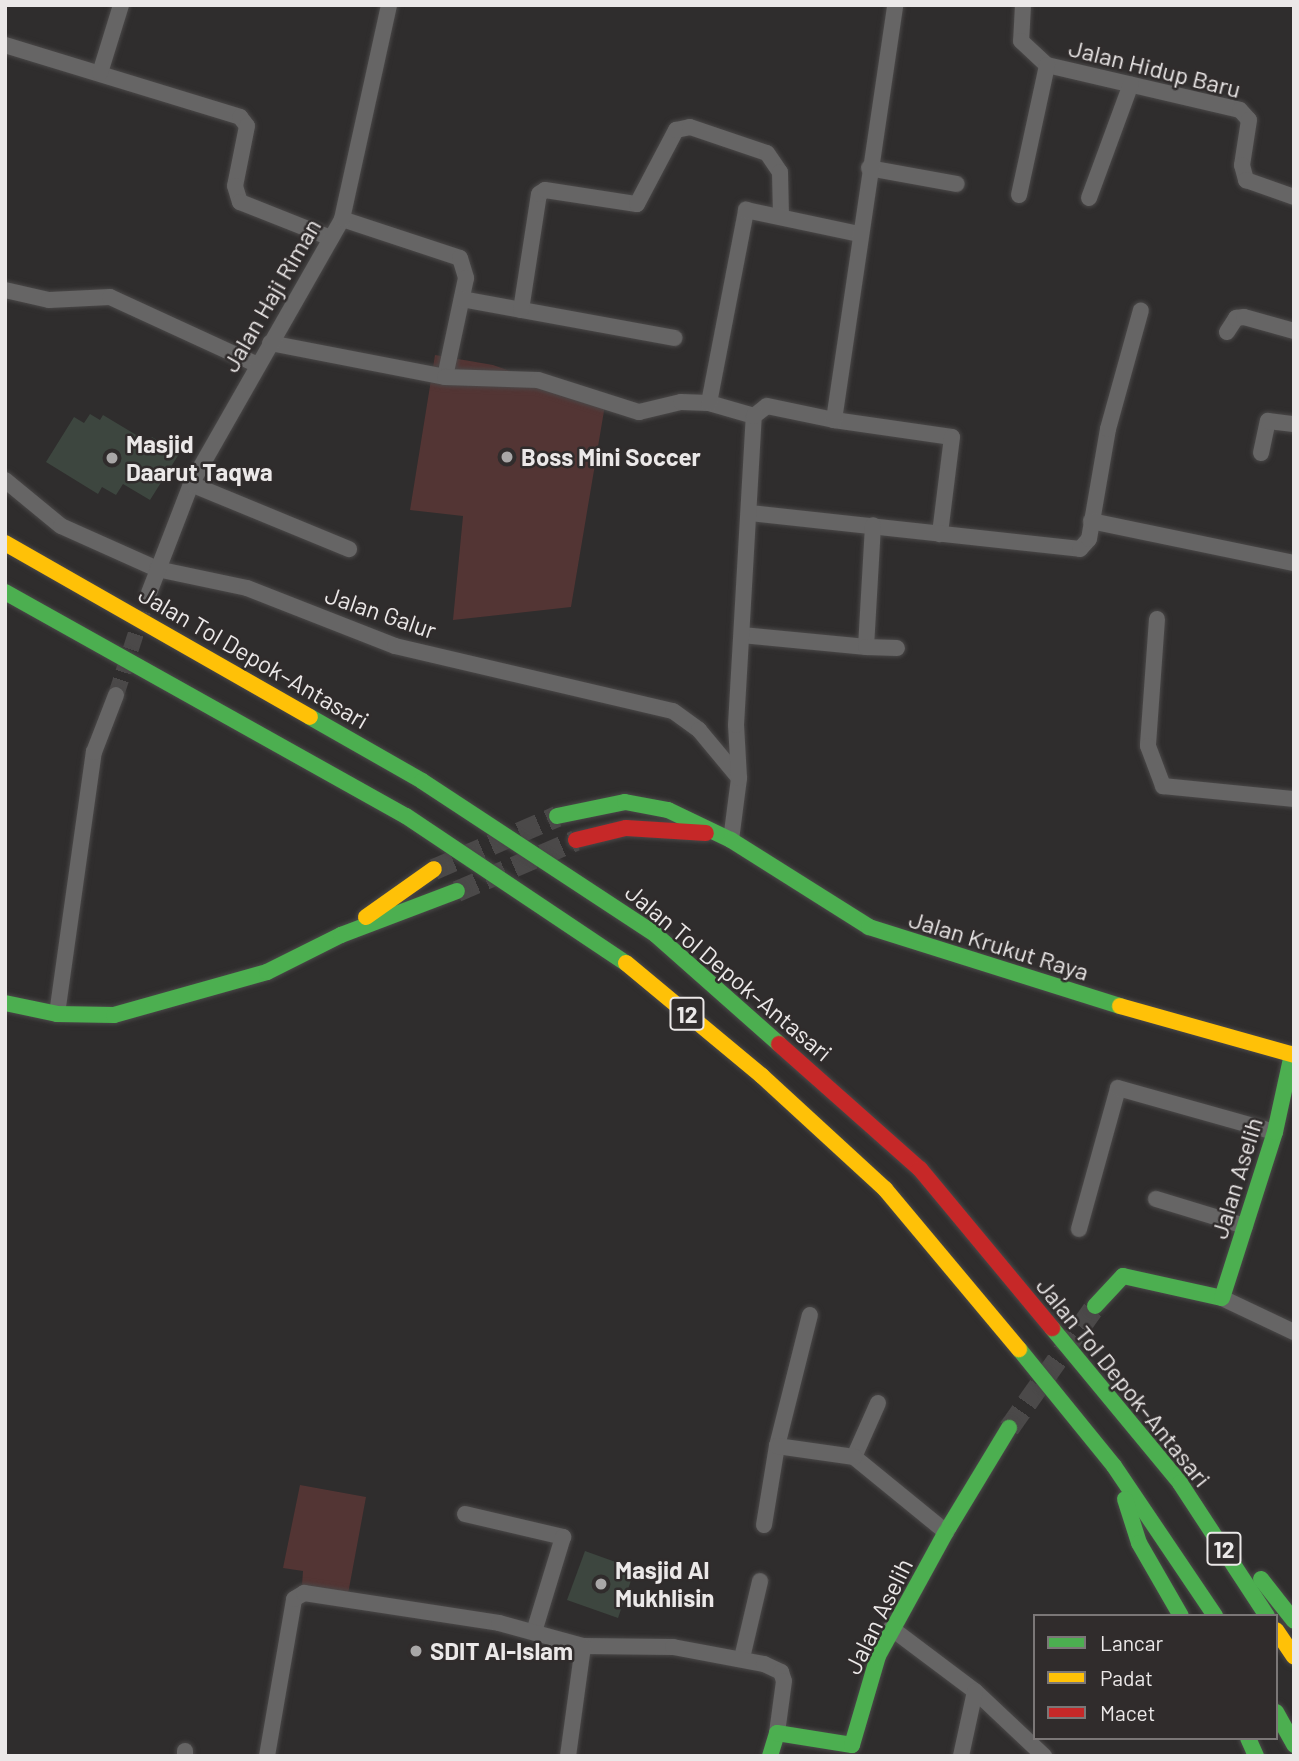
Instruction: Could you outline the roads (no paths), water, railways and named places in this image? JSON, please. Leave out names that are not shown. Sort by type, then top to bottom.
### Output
[{"type":"main road","name":"Jalan Tol Depok–Antasari","points":[[5,543],[422,780],[656,935],[920,1169],[1180,1483],[1266,1614]]},
{"type":"main road","name":"12","points":[[5,592],[406,816],[621,959],[762,1076],[885,1189],[1114,1466],[1214,1614]]},
{"type":"main road","name":"Jalan Krukut Raya","points":[[556,816],[625,802],[668,810],[731,840],[869,928],[987,968],[1293,1054]]},
{"type":"main road","name":"Jalan Krukut Raya","points":[[576,840],[626,828],[712,833]]},
{"type":"main road","points":[[341,935],[434,869]]},
{"type":"main road","points":[[5,1003],[57,1014],[114,1015],[267,972],[341,935],[457,891]]},
{"type":"main road","name":"Jalan Aselih","points":[[1222,1298],[1275,1132],[1293,1054]]},
{"type":"main road","points":[[1096,1306],[1123,1276],[1222,1298]]},
{"type":"main road","name":"Jalan Aselih","points":[[777,1733],[851,1750],[868,1683],[891,1628],[985,1461],[1009,1428]]},
{"type":"main road","points":[[1114,1466],[1139,1543],[1180,1614]]},
{"type":"main road","points":[[1180,1483],[1294,1621]]},
{"type":"main road","points":[[1278,1633],[1294,1657]]},
{"type":"main road","points":[[1278,1716],[1294,1745]]},
{"type":"main road","points":[[770,1756],[777,1733]]},
{"type":"main road","points":[[1249,1740],[1256,1756]]},
{"type":"street","points":[[100,73],[121,5]]},
{"type":"street","name":"Jalan Haji Riman","points":[[149,593],[191,485],[256,364],[342,219],[389,5]]},
{"type":"street","points":[[834,421],[859,234],[895,5]]},
{"type":"street","name":"Jalan Hidup Baru","points":[[1023,5],[1021,41],[1047,65],[1240,110],[1249,120],[1242,165],[1246,180],[1294,197]]},
{"type":"street","points":[[5,45],[240,117],[247,126],[235,186],[240,202],[331,238]]},
{"type":"street","points":[[1019,195],[1047,65]]},
{"type":"street","points":[[1089,198],[1131,84]]},
{"type":"street","points":[[521,310],[539,194],[545,190],[637,205],[676,130],[690,127],[767,153],[780,172],[781,217]]},
{"type":"street","points":[[869,168],[957,184]]},
{"type":"street","points":[[709,403],[743,214],[750,208],[859,234]]},
{"type":"street","points":[[342,219],[460,258],[466,278],[445,377]]},
{"type":"street","points":[[5,290],[49,300],[110,297],[256,364]]},
{"type":"street","points":[[462,299],[674,338]]},
{"type":"street","points":[[750,513],[873,525],[1072,551],[1085,546],[1108,429],[1141,310]]},
{"type":"street","points":[[1227,332],[1236,318],[1244,317],[1294,331]]},
{"type":"street","points":[[270,343],[445,377],[538,380],[639,412],[675,402],[709,403],[754,416]]},
{"type":"street","points":[[754,416],[767,406],[834,421],[952,437],[940,534]]},
{"type":"street","points":[[731,840],[739,778],[736,725],[754,416]]},
{"type":"street","points":[[1261,453],[1268,421],[1294,424]]},
{"type":"street","name":"Jalan Galur","points":[[5,481],[61,526],[157,569],[247,588],[395,646],[673,711],[699,730],[739,778]]},
{"type":"street","points":[[191,485],[349,549]]},
{"type":"street","points":[[1091,521],[1294,563]]},
{"type":"street","points":[[866,647],[873,525]]},
{"type":"street","points":[[1157,619],[1149,746],[1163,786],[1294,799]]},
{"type":"street","points":[[742,635],[897,649]]},
{"type":"street","points":[[57,1014],[94,752],[116,695]]},
{"type":"street","points":[[1079,1229],[1118,1088],[1275,1132]]},
{"type":"street","points":[[1156,1199],[1245,1226]]},
{"type":"street","points":[[1222,1298],[1294,1332]]},
{"type":"street","points":[[764,1525],[777,1446],[810,1315]]},
{"type":"street","points":[[854,1457],[878,1403]]},
{"type":"street","points":[[777,1446],[854,1457],[948,1530]]},
{"type":"street","points":[[465,1514],[563,1537],[534,1632]]},
{"type":"street","points":[[742,1658],[760,1581]]},
{"type":"street","points":[[267,1756],[294,1599],[300,1594],[534,1632],[583,1646],[673,1647],[742,1658],[781,1672],[777,1733]]},
{"type":"street","points":[[891,1628],[975,1691],[1044,1756]]},
{"type":"street","points":[[568,1756],[583,1646]]},
{"type":"street","points":[[961,1756],[975,1691]]},
{"type":"tunnel","points":[[116,695],[149,593]]},
{"type":"tunnel","points":[[434,869],[557,816]]},
{"type":"tunnel","points":[[457,891],[576,840]]},
{"type":"tunnel","points":[[1009,1428],[1095,1306]]},
{"type":"place","name":"Boss Mini Soccer","points":[[507,457]]},
{"type":"place","name":"Masjid Daarut Taqwa","points":[[112,458]]},
{"type":"place","name":"Masjid Al Mukhlisin","points":[[601,1584]]},
{"type":"place","name":"SDIT Al-Islam","points":[[416,1651]]}]
